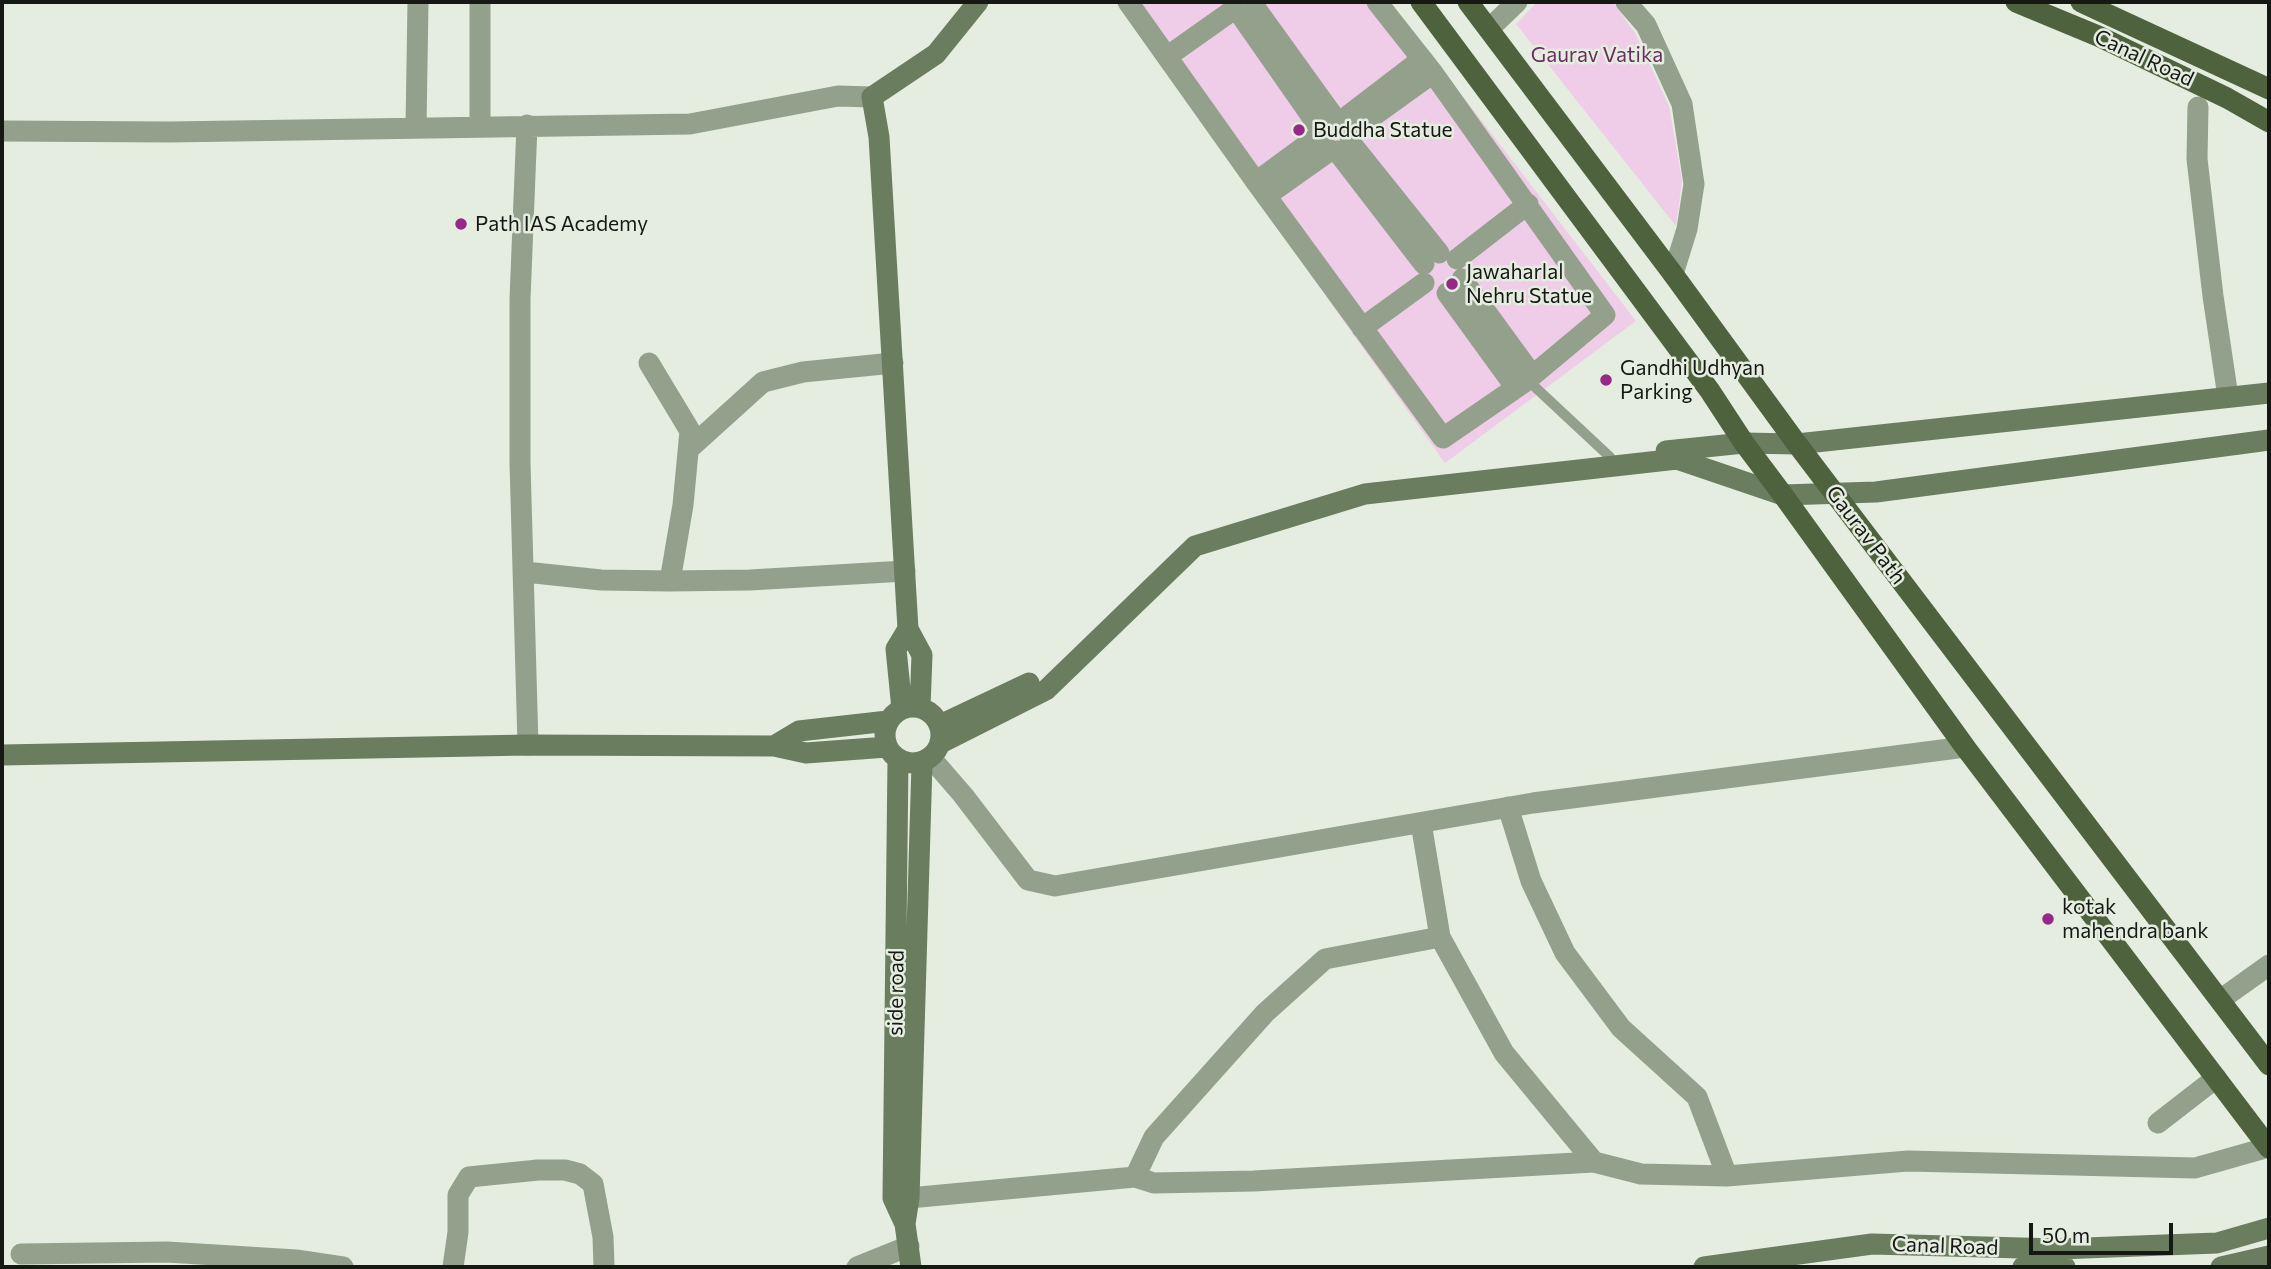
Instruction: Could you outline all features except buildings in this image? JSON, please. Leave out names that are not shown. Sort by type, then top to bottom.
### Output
[{"type":"main road","points":[[1421,2],[1710,391],[1744,443],[1965,747],[2269,1148]]},
{"type":"main road","name":"Gaurav Path","points":[[1468,2],[1797,444],[2269,1065]]},
{"type":"main road","name":"Canal Road","points":[[2016,2],[2098,36],[2227,98],[2269,122]]},
{"type":"main road","points":[[2081,2],[2269,89]]},
{"type":"street","points":[[416,127],[418,2]]},
{"type":"street","points":[[480,2],[480,126]]},
{"type":"street","points":[[2,131],[170,132],[690,124],[838,96],[872,97],[936,54],[978,2]]},
{"type":"street","points":[[1128,2],[1443,438],[1527,383],[1605,315],[1428,66],[1377,2]]},
{"type":"street","points":[[1489,29],[1517,2]]},
{"type":"street","points":[[1626,2],[1646,25],[1682,104],[1694,184],[1687,229],[1673,274]]},
{"type":"street","points":[[1168,56],[1242,10],[1527,383]]},
{"type":"street","points":[[1261,189],[1428,66]]},
{"type":"street","points":[[872,97],[879,137],[908,629],[922,655],[903,713],[885,738],[893,753],[906,763],[1038,679],[1184,538],[1352,488],[1432,474],[1744,443],[1797,444],[2269,393]]},
{"type":"street","points":[[2198,107],[2197,159],[2228,397]]},
{"type":"street","points":[[527,125],[520,299],[520,463],[528,745]]},
{"type":"street","points":[[1362,328],[1442,272],[1528,204]]},
{"type":"street","points":[[649,363],[690,431],[684,505],[670,581]]},
{"type":"street","points":[[690,448],[763,382],[803,372],[892,363]]},
{"type":"street","points":[[933,747],[1046,690],[1195,546],[1365,494],[1677,459],[1783,495],[1876,492],[2269,440]]},
{"type":"street","points":[[524,572],[601,580],[670,581],[750,580],[905,571]]},
{"type":"street","points":[[774,746],[799,731],[903,713],[935,717],[933,747],[963,795],[1028,880],[1055,887],[1508,807],[1965,747]]},
{"type":"street","points":[[2,755],[528,745],[774,746],[806,753],[893,753]]},
{"type":"street","name":"side road","points":[[905,1224],[909,1198],[933,747]]},
{"type":"street","name":"side road","points":[[893,753],[893,1198],[905,1224],[910,1256]]},
{"type":"street","points":[[1508,807],[1531,881],[1565,953],[1621,1028],[1697,1097],[1727,1176]]},
{"type":"street","points":[[1420,823],[1440,937],[1504,1053],[1594,1162]]},
{"type":"street","points":[[1135,1177],[1154,1137],[1265,1013],[1325,959],[1440,937]]},
{"type":"street","points":[[2220,1000],[2269,965]]},
{"type":"street","points":[[2158,1123],[2216,1078]]},
{"type":"street","points":[[909,1198],[1135,1177],[1154,1183],[1254,1181],[1594,1162],[1641,1174],[1727,1176],[1908,1161],[2195,1168],[2269,1148]]},
{"type":"street","points":[[453,1267],[458,1232],[458,1195],[469,1177],[565,1170],[580,1174],[593,1184],[603,1237],[604,1267]]},
{"type":"street","name":"Canal Road","points":[[1704,1267],[1872,1244],[2059,1249],[2204,1244],[2217,1243],[2269,1228]]},
{"type":"street","points":[[21,1254],[72,1261],[296,1260],[343,1267]]},
{"type":"street","points":[[858,1267],[910,1256]]},
{"type":"street","points":[[2221,1267],[2269,1256]]},
{"type":"street","name":"Canal Road","points":[[2023,1267],[2066,1267]]},
{"type":"lane","points":[[1527,383],[1610,457]]},
{"type":"green space","points":[[1116,2],[1390,2],[1636,321],[1445,463]]},
{"type":"green space","name":"Gaurav Vatika","points":[[1537,2],[1613,2],[1635,33],[1669,106],[1682,181],[1676,226],[1516,24]]},
{"type":"place","name":"Buddha Statue","points":[[1299,130]]},
{"type":"place","name":"Path IAS Academy","points":[[461,224]]},
{"type":"place","name":"Jawaharlal Nehru Statue","points":[[1452,284]]},
{"type":"place","name":"Gandhi Udhyan Parking","points":[[1606,380]]},
{"type":"place","name":"kotak mahendra bank","points":[[2048,919]]}]
